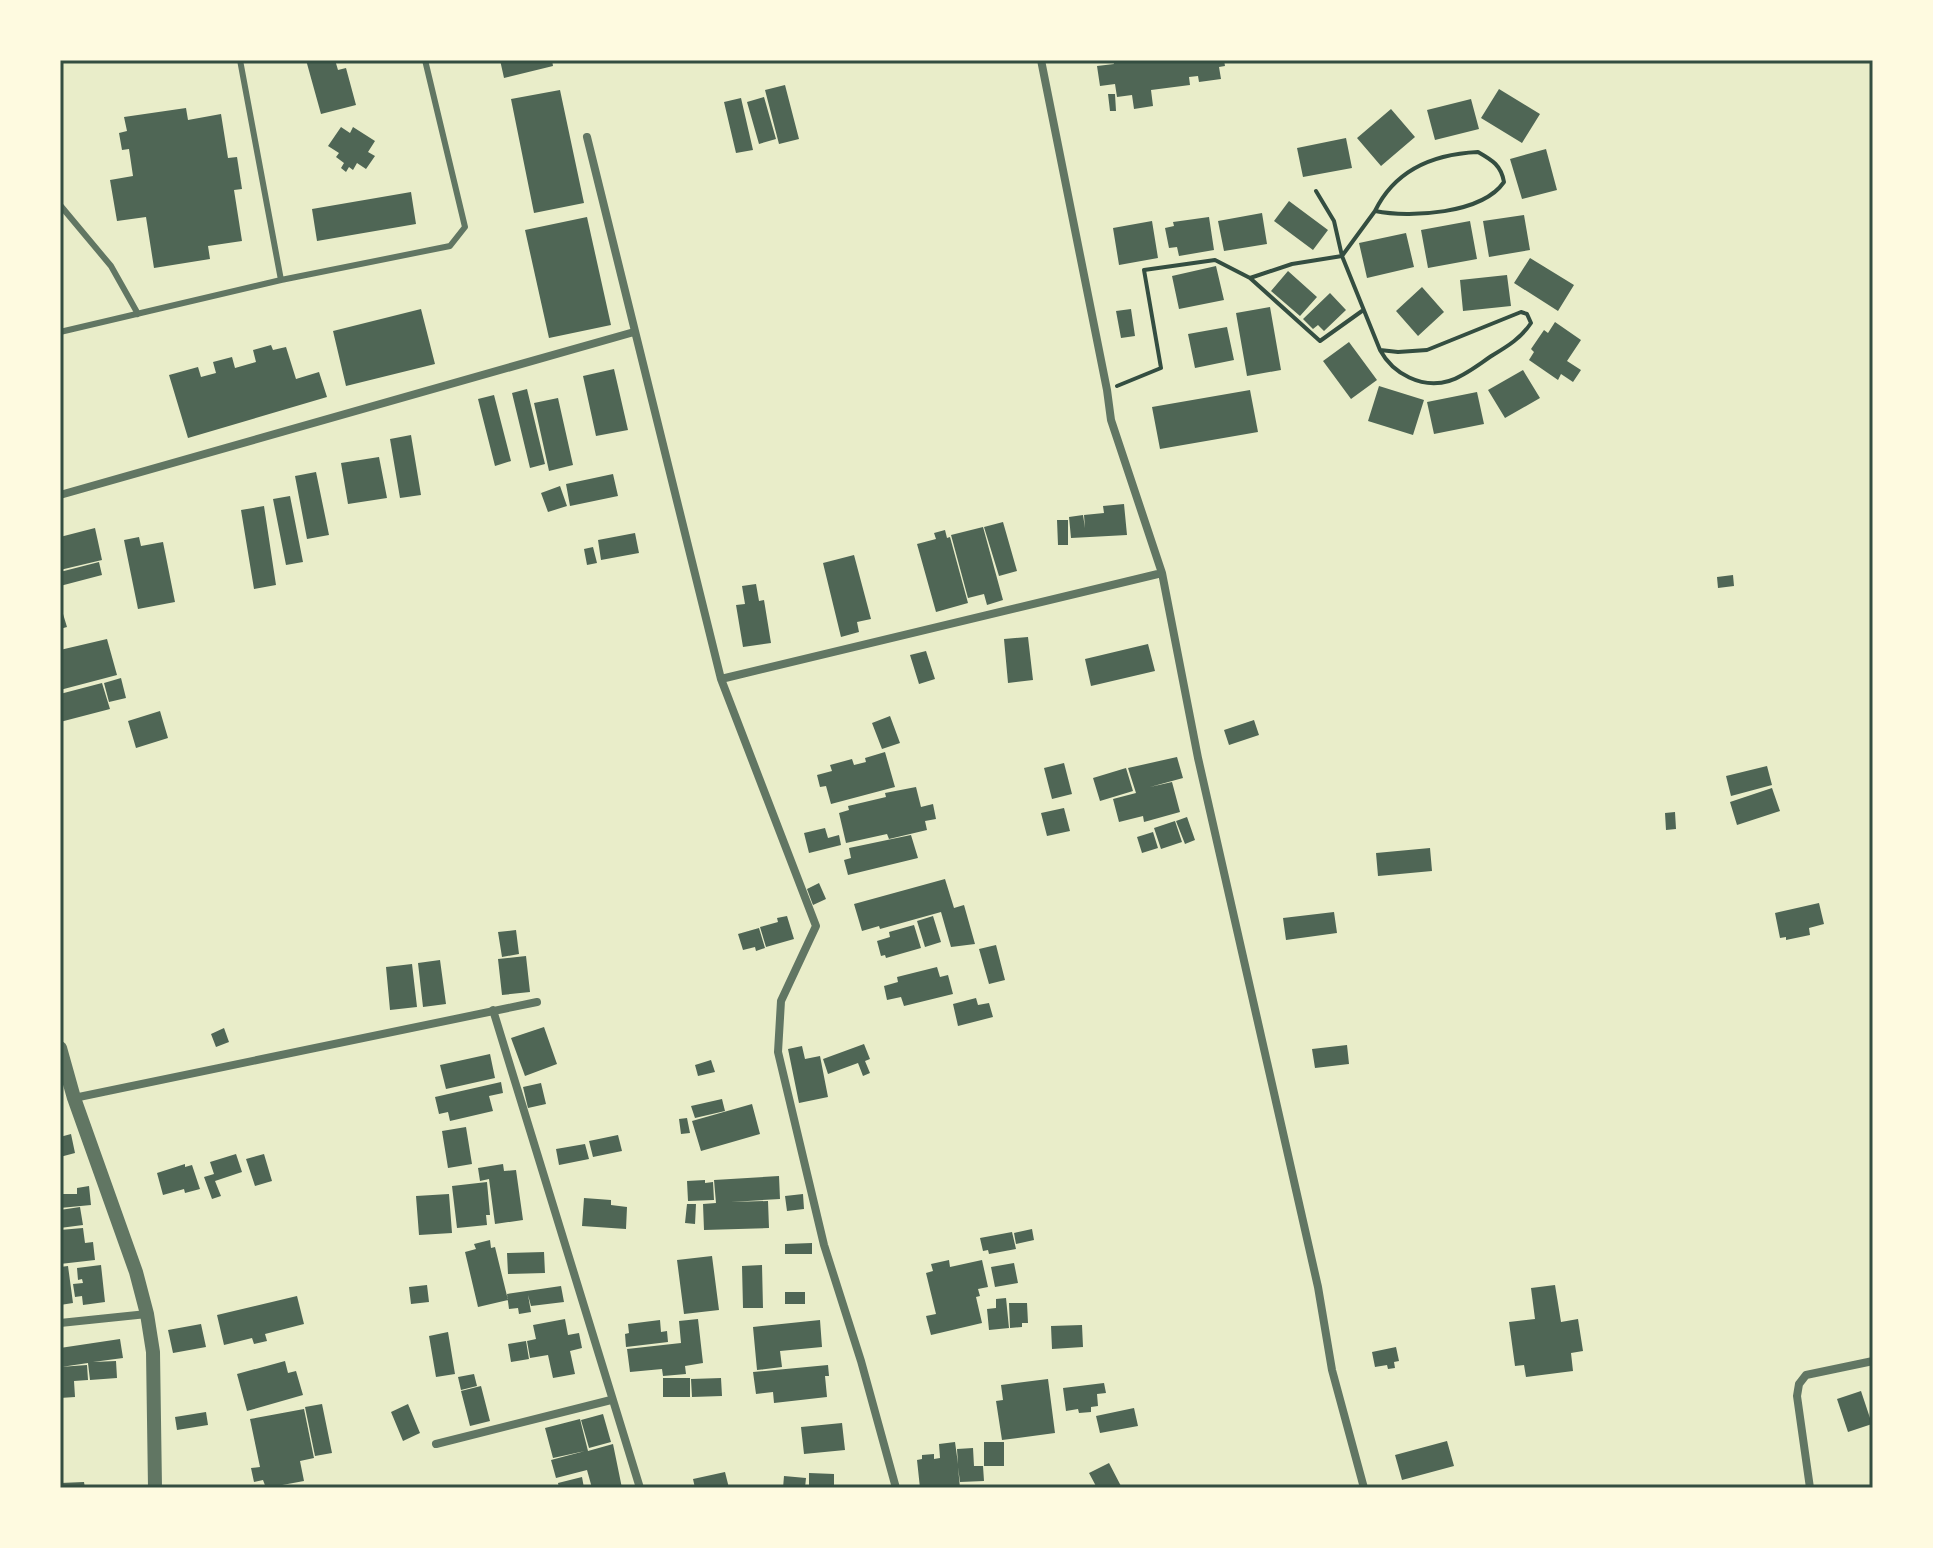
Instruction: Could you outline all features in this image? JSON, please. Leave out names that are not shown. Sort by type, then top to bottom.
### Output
[{"type":"street","points":[[1041,60],[1111,420],[1162,573],[1202,773],[1318,1287],[1332,1370],[1364,1488]]},
{"type":"street","points":[[587,137],[721,679],[816,926],[781,1001],[778,1052],[824,1245],[861,1361],[896,1488]]},
{"type":"street","points":[[60,495],[634,332]]},
{"type":"street","points":[[721,679],[1162,573]]},
{"type":"street","points":[[74,1098],[537,1002]]},
{"type":"street","points":[[493,1010],[640,1488]]},
{"type":"street","points":[[60,1048],[74,1098],[136,1272],[147,1314],[153,1352],[155,1488]]},
{"type":"street","points":[[60,1323],[147,1314]]},
{"type":"street","points":[[1810,1488],[1797,1396],[1799,1384],[1806,1375],[1873,1361]]},
{"type":"street","points":[[436,1444],[611,1400]]},
{"type":"lane","points":[[240,60],[281,280]]},
{"type":"lane","points":[[60,332],[281,280],[450,246],[465,227],[425,60]]},
{"type":"lane","points":[[60,205],[111,266],[138,314]]},
{"type":"path","points":[[1250,278],[1292,264],[1342,256],[1375,211],[1384,192],[1405,174],[1453,153],[1478,152],[1495,161],[1502,172],[1504,182],[1488,199],[1445,211],[1375,211]]},
{"type":"path","points":[[1316,191],[1334,221],[1342,256],[1380,350],[1402,375],[1428,382],[1447,381],[1464,374],[1518,339],[1531,323],[1530,318],[1521,312],[1513,313],[1427,350],[1380,350]]},
{"type":"path","points":[[1107,390],[1161,368],[1144,270],[1215,260],[1250,278],[1320,341],[1362,311]]},
{"type":"building","points":[[306,60],[335,60],[338,70],[346,68],[356,105],[321,114]]},
{"type":"building","points":[[500,60],[552,60],[553,66],[504,78]]},
{"type":"building","points":[[1113,60],[1224,60],[1225,66],[1219,67],[1221,79],[1199,82],[1198,76],[1189,77],[1190,85],[1151,90],[1153,106],[1134,109],[1132,95],[1117,97],[1115,84],[1100,86],[1097,66],[1114,64]]},
{"type":"building","points":[[785,85],[799,139],[779,144],[765,90]]},
{"type":"building","points":[[1499,89],[1540,114],[1522,143],[1481,118]]},
{"type":"building","points":[[560,90],[584,203],[534,213],[511,99]]},
{"type":"building","points":[[1108,94],[1115,94],[1116,111],[1110,111]]},
{"type":"building","points":[[764,97],[776,139],[759,144],[747,102]]},
{"type":"building","points":[[741,98],[753,150],[736,153],[724,102]]},
{"type":"building","points":[[1471,99],[1479,129],[1435,140],[1427,110]]},
{"type":"building","points":[[186,108],[188,120],[221,114],[228,158],[237,157],[242,189],[234,190],[242,241],[208,246],[210,259],[154,268],[146,217],[117,221],[110,180],[133,176],[129,149],[122,150],[119,133],[127,131],[124,117]]},
{"type":"building","points":[[1391,109],[1415,137],[1381,166],[1357,138]]},
{"type":"building","points":[[341,127],[350,133],[353,127],[375,141],[368,152],[375,156],[366,169],[357,163],[353,170],[349,167],[346,172],[341,168],[344,163],[336,157],[339,153],[328,146]]},
{"type":"building","points":[[1346,138],[1352,168],[1303,177],[1297,148]]},
{"type":"building","points":[[1546,149],[1557,190],[1522,199],[1510,159]]},
{"type":"building","points":[[411,192],[416,224],[317,241],[312,209]]},
{"type":"building","points":[[1289,201],[1328,230],[1313,250],[1274,221]]},
{"type":"building","points":[[1262,213],[1267,244],[1224,251],[1218,221]]},
{"type":"building","points":[[1524,215],[1530,250],[1489,257],[1483,221]]},
{"type":"building","points":[[587,217],[611,325],[549,338],[525,230]]},
{"type":"building","points":[[1209,217],[1214,250],[1179,256],[1177,247],[1169,248],[1165,228],[1174,226],[1173,222]]},
{"type":"building","points":[[1152,221],[1158,258],[1119,265],[1113,228]]},
{"type":"building","points":[[1470,221],[1477,259],[1428,268],[1421,230]]},
{"type":"building","points":[[1406,233],[1414,267],[1367,278],[1359,243]]},
{"type":"building","points":[[1530,258],[1574,285],[1558,311],[1514,283]]},
{"type":"building","points":[[1216,266],[1224,300],[1179,309],[1172,276]]},
{"type":"building","points":[[1288,271],[1317,297],[1300,316],[1271,291]]},
{"type":"building","points":[[1507,275],[1511,306],[1463,311],[1460,280]]},
{"type":"building","points":[[1422,287],[1444,312],[1418,336],[1396,311]]},
{"type":"building","points":[[1330,293],[1346,310],[1324,331],[1318,325],[1313,329],[1303,319]]},
{"type":"building","points":[[1270,307],[1281,370],[1247,376],[1236,313]]},
{"type":"building","points":[[421,309],[435,364],[346,386],[333,331]]},
{"type":"building","points":[[1131,309],[1135,336],[1121,338],[1116,311]]},
{"type":"building","points":[[1555,322],[1581,340],[1567,361],[1581,370],[1573,382],[1561,374],[1558,380],[1529,360],[1534,352],[1531,349],[1544,330],[1548,333]]},
{"type":"building","points":[[1227,327],[1234,360],[1195,368],[1188,334]]},
{"type":"building","points":[[1349,342],[1377,380],[1351,399],[1323,361]]},
{"type":"building","points":[[271,345],[273,350],[286,347],[296,379],[319,372],[327,397],[188,438],[169,375],[198,367],[201,377],[216,373],[213,362],[232,357],[235,368],[256,362],[253,350]]},
{"type":"building","points":[[614,369],[628,430],[596,436],[583,376]]},
{"type":"building","points":[[1523,370],[1540,398],[1505,418],[1488,390]]},
{"type":"building","points":[[1379,386],[1424,400],[1413,435],[1368,421]]},
{"type":"building","points":[[527,389],[545,464],[530,468],[512,393]]},
{"type":"building","points":[[1250,390],[1258,432],[1160,449],[1152,407]]},
{"type":"building","points":[[1477,392],[1484,424],[1434,434],[1427,402]]},
{"type":"building","points":[[494,395],[511,461],[495,466],[478,399]]},
{"type":"building","points":[[558,398],[573,465],[549,471],[534,403]]},
{"type":"building","points":[[411,435],[421,495],[400,498],[390,439]]},
{"type":"building","points":[[379,457],[387,498],[348,504],[341,463]]},
{"type":"building","points":[[316,472],[329,535],[307,539],[295,476]]},
{"type":"building","points":[[613,474],[618,496],[570,506],[566,484]]},
{"type":"building","points":[[560,486],[567,506],[548,512],[541,493]]},
{"type":"building","points":[[290,496],[303,562],[286,565],[273,499]]},
{"type":"building","points":[[1124,504],[1127,535],[1071,538],[1069,517],[1083,515],[1085,528],[1084,515],[1104,513],[1103,506]]},
{"type":"building","points":[[264,506],[276,585],[254,589],[241,510]]},
{"type":"building","points":[[1057,520],[1068,520],[1068,545],[1058,545]]},
{"type":"building","points":[[1003,522],[1017,571],[999,576],[984,527]]},
{"type":"building","points":[[983,527],[1003,600],[987,605],[984,594],[968,598],[951,535]]},
{"type":"building","points":[[95,528],[102,560],[60,570],[60,537]]},
{"type":"building","points":[[945,530],[947,538],[950,537],[968,603],[936,612],[917,544],[936,539],[934,533]]},
{"type":"building","points":[[635,533],[639,553],[601,560],[598,540]]},
{"type":"building","points":[[139,537],[141,546],[163,542],[175,602],[138,609],[124,540]]},
{"type":"building","points":[[593,547],[597,563],[587,565],[584,549]]},
{"type":"building","points":[[854,555],[871,619],[857,622],[859,632],[841,637],[823,563]]},
{"type":"building","points":[[99,562],[102,575],[60,586],[60,572]]},
{"type":"building","points":[[1733,575],[1734,586],[1718,588],[1717,577]]},
{"type":"building","points":[[756,584],[759,601],[764,600],[771,643],[743,647],[736,605],[745,604],[742,586]]},
{"type":"building","points":[[60,604],[67,627],[60,629]]},
{"type":"building","points":[[1028,637],[1033,680],[1008,683],[1004,639]]},
{"type":"building","points":[[107,639],[117,675],[60,690],[60,650]]},
{"type":"building","points":[[1148,644],[1155,671],[1091,686],[1085,659]]},
{"type":"building","points":[[926,651],[935,679],[919,684],[910,655]]},
{"type":"building","points":[[121,678],[126,698],[109,702],[104,683]]},
{"type":"building","points":[[102,683],[110,709],[60,722],[60,694]]},
{"type":"building","points":[[160,711],[168,738],[136,748],[128,721]]},
{"type":"building","points":[[890,716],[900,743],[882,749],[872,723]]},
{"type":"building","points":[[1254,720],[1259,735],[1229,745],[1224,730]]},
{"type":"building","points":[[885,752],[895,787],[831,804],[826,786],[820,787],[817,775],[832,771],[830,765],[852,759],[854,765]]},
{"type":"building","points":[[1177,757],[1183,778],[1150,787],[1172,782],[1180,812],[1144,822],[1143,816],[1119,822],[1113,799],[1136,793],[1128,768]]},
{"type":"building","points":[[1064,763],[1072,794],[1052,799],[1044,768]]},
{"type":"building","points":[[1767,766],[1772,785],[1731,796],[1726,776]]},
{"type":"building","points":[[1126,768],[1133,791],[1100,801],[1093,778]]},
{"type":"building","points":[[916,787],[921,807],[933,804],[936,819],[925,821],[927,830],[889,839],[887,834],[846,843],[839,813],[849,810],[848,806],[886,797],[885,793]]},
{"type":"building","points":[[1772,788],[1780,811],[1737,825],[1730,802]]},
{"type":"building","points":[[1064,808],[1070,831],[1047,836],[1041,813]]},
{"type":"building","points":[[1675,812],[1676,829],[1666,830],[1665,813]]},
{"type":"building","points":[[1187,817],[1195,840],[1185,844],[1176,821]]},
{"type":"building","points":[[1175,821],[1182,842],[1161,849],[1154,828]]},
{"type":"building","points":[[825,828],[828,838],[839,835],[841,845],[809,853],[804,833]]},
{"type":"building","points":[[1153,832],[1158,848],[1142,853],[1137,837]]},
{"type":"building","points":[[911,835],[918,858],[848,875],[844,860],[851,858],[849,848]]},
{"type":"building","points":[[1430,848],[1432,871],[1378,876],[1376,853]]},
{"type":"building","points":[[945,879],[954,908],[964,905],[975,944],[951,947],[941,912],[862,931],[854,904]]},
{"type":"building","points":[[819,883],[826,899],[813,905],[807,889]]},
{"type":"building","points":[[1819,903],[1824,924],[1809,928],[1810,935],[1786,940],[1786,937],[1780,938],[1775,913]]},
{"type":"building","points":[[1334,912],[1337,933],[1286,940],[1283,918]]},
{"type":"building","points":[[787,916],[794,939],[766,947],[760,927]]},
{"type":"building","points":[[933,916],[941,942],[925,947],[917,921]]},
{"type":"building","points":[[914,925],[921,948],[886,958],[885,955],[881,956],[877,941],[890,937],[889,932]]},
{"type":"building","points":[[759,928],[765,948],[743,950],[738,934]]},
{"type":"building","points":[[516,930],[519,954],[502,957],[498,932]]},
{"type":"building","points":[[996,945],[1005,980],[989,984],[979,949]]},
{"type":"building","points":[[526,956],[530,992],[502,995],[498,959]]},
{"type":"building","points":[[440,960],[446,1004],[423,1007],[418,963]]},
{"type":"building","points":[[412,964],[417,1007],[390,1010],[386,967]]},
{"type":"building","points":[[937,967],[940,977],[948,975],[953,994],[904,1006],[901,997],[887,1000],[884,986],[898,982],[897,977]]},
{"type":"building","points":[[976,998],[978,1005],[989,1003],[993,1017],[958,1026],[953,1004]]},
{"type":"building","points":[[544,1027],[557,1064],[525,1076],[511,1038]]},
{"type":"building","points":[[224,1028],[229,1042],[216,1047],[211,1034]]},
{"type":"building","points":[[864,1044],[870,1059],[865,1061],[870,1073],[863,1076],[858,1063],[828,1074],[823,1059]]},
{"type":"building","points":[[1347,1045],[1349,1064],[1315,1068],[1312,1049]]},
{"type":"building","points":[[802,1046],[805,1059],[820,1056],[828,1097],[799,1103],[788,1049]]},
{"type":"building","points":[[490,1054],[495,1078],[446,1089],[440,1065]]},
{"type":"building","points":[[711,1060],[715,1072],[698,1076],[695,1065]]},
{"type":"building","points":[[501,1082],[503,1093],[489,1096],[493,1111],[450,1121],[448,1112],[439,1114],[435,1097]]},
{"type":"building","points":[[541,1083],[546,1104],[528,1108],[523,1087]]},
{"type":"building","points":[[722,1099],[725,1111],[695,1118],[691,1106]]},
{"type":"building","points":[[752,1104],[760,1134],[701,1151],[692,1121]]},
{"type":"building","points":[[687,1118],[690,1133],[681,1134],[679,1119]]},
{"type":"building","points":[[466,1127],[472,1164],[448,1168],[442,1131]]},
{"type":"building","points":[[71,1134],[75,1153],[60,1157],[60,1137]]},
{"type":"building","points":[[618,1135],[622,1151],[593,1157],[589,1141]]},
{"type":"building","points":[[585,1144],[589,1159],[559,1165],[556,1149]]},
{"type":"building","points":[[236,1154],[242,1172],[215,1181],[221,1196],[212,1199],[204,1177],[214,1174],[210,1162]]},
{"type":"building","points":[[264,1154],[272,1181],[255,1186],[246,1159]]},
{"type":"building","points":[[185,1164],[185,1167],[192,1165],[200,1189],[185,1193],[184,1189],[163,1195],[157,1173]]},
{"type":"building","points":[[503,1164],[504,1171],[516,1170],[523,1220],[495,1224],[489,1179],[480,1181],[478,1168]]},
{"type":"building","points":[[779,1176],[780,1199],[731,1202],[768,1201],[769,1228],[704,1230],[703,1204],[716,1203],[714,1180]]},
{"type":"building","points":[[705,1180],[705,1183],[713,1182],[714,1200],[688,1201],[687,1181]]},
{"type":"building","points":[[487,1182],[490,1215],[486,1215],[487,1225],[457,1228],[452,1186]]},
{"type":"building","points":[[89,1186],[91,1205],[60,1208],[60,1194],[77,1194],[77,1188]]},
{"type":"building","points":[[449,1194],[452,1233],[419,1235],[416,1196]]},
{"type":"building","points":[[803,1194],[804,1209],[787,1211],[785,1196]]},
{"type":"building","points":[[584,1198],[611,1200],[611,1205],[627,1207],[626,1229],[582,1226]]},
{"type":"building","points":[[687,1204],[696,1204],[695,1224],[685,1223]]},
{"type":"building","points":[[80,1207],[83,1225],[60,1228],[60,1210]]},
{"type":"building","points":[[83,1228],[85,1243],[93,1242],[95,1260],[60,1264],[60,1230]]},
{"type":"building","points":[[1032,1229],[1034,1240],[1016,1244],[1014,1233]]},
{"type":"building","points":[[1012,1232],[1016,1249],[989,1254],[988,1250],[983,1251],[980,1238]]},
{"type":"building","points":[[490,1240],[491,1248],[495,1247],[508,1300],[478,1307],[465,1252],[476,1249],[474,1244]]},
{"type":"building","points":[[812,1243],[812,1254],[785,1254],[785,1244]]},
{"type":"building","points":[[544,1252],[545,1273],[508,1274],[507,1253]]},
{"type":"building","points":[[712,1256],[719,1310],[684,1314],[677,1260]]},
{"type":"building","points":[[949,1260],[950,1267],[982,1260],[988,1287],[978,1289],[980,1296],[976,1297],[982,1323],[931,1335],[926,1316],[936,1314],[926,1273],[933,1271],[931,1264]]},
{"type":"building","points":[[1014,1263],[1018,1283],[995,1287],[991,1267]]},
{"type":"building","points":[[101,1265],[105,1302],[83,1305],[82,1296],[75,1297],[73,1284],[83,1283],[82,1279],[78,1280],[77,1268]]},
{"type":"building","points":[[762,1265],[763,1308],[743,1308],[742,1266]]},
{"type":"building","points":[[68,1266],[73,1303],[60,1305],[60,1267]]},
{"type":"building","points":[[427,1285],[429,1302],[411,1304],[409,1287]]},
{"type":"building","points":[[1555,1285],[1561,1322],[1578,1319],[1583,1351],[1571,1353],[1573,1371],[1526,1377],[1524,1365],[1515,1366],[1509,1322],[1535,1319],[1531,1288]]},
{"type":"building","points":[[561,1286],[564,1302],[531,1306],[528,1295],[531,1312],[519,1314],[518,1308],[509,1309],[507,1294]]},
{"type":"building","points":[[785,1292],[805,1292],[805,1304],[785,1304]]},
{"type":"building","points":[[297,1296],[304,1324],[265,1334],[267,1341],[254,1344],[252,1338],[224,1345],[217,1315]]},
{"type":"building","points":[[1006,1298],[1009,1328],[989,1330],[987,1309],[996,1308],[996,1299]]},
{"type":"building","points":[[1009,1303],[1027,1303],[1028,1323],[1010,1328]]},
{"type":"building","points":[[565,1319],[568,1335],[579,1333],[582,1348],[570,1351],[575,1374],[553,1378],[548,1355],[530,1358],[527,1341],[536,1339],[533,1325]]},
{"type":"building","points":[[698,1319],[703,1363],[685,1366],[686,1374],[663,1376],[662,1369],[630,1372],[627,1349],[681,1343],[679,1321]]},
{"type":"building","points":[[660,1320],[661,1332],[667,1331],[668,1342],[626,1347],[628,1324]]},
{"type":"building","points":[[820,1320],[822,1347],[780,1351],[782,1367],[757,1370],[753,1327]]},
{"type":"building","points":[[201,1324],[206,1347],[173,1353],[168,1330]]},
{"type":"building","points":[[1082,1325],[1083,1347],[1052,1349],[1051,1326]]},
{"type":"building","points":[[448,1332],[455,1374],[436,1377],[429,1336]]},
{"type":"building","points":[[120,1339],[123,1358],[93,1362],[116,1361],[117,1378],[90,1380],[88,1363],[61,1367],[60,1348]]},
{"type":"building","points":[[526,1341],[529,1359],[511,1362],[508,1344]]},
{"type":"building","points":[[1396,1347],[1399,1361],[1394,1362],[1395,1368],[1388,1369],[1387,1365],[1375,1367],[1372,1352]]},
{"type":"building","points":[[285,1361],[288,1373],[296,1371],[303,1395],[247,1411],[237,1374]]},
{"type":"building","points":[[87,1365],[88,1380],[74,1381],[75,1397],[60,1398],[60,1367]]},
{"type":"building","points":[[828,1365],[829,1376],[825,1376],[827,1397],[774,1403],[773,1392],[756,1394],[753,1372]]},
{"type":"building","points":[[474,1374],[477,1386],[461,1390],[458,1377]]},
{"type":"building","points":[[663,1378],[690,1378],[690,1397],[663,1397]]},
{"type":"building","points":[[721,1378],[722,1396],[692,1397],[691,1379]]},
{"type":"building","points":[[1048,1379],[1055,1433],[1002,1440],[996,1401],[1003,1400],[1001,1385]]},
{"type":"building","points":[[1104,1383],[1106,1393],[1097,1394],[1098,1406],[1091,1407],[1091,1412],[1079,1413],[1078,1409],[1066,1411],[1063,1388]]},
{"type":"building","points":[[481,1386],[490,1421],[470,1426],[461,1391]]},
{"type":"building","points":[[1861,1391],[1872,1424],[1848,1432],[1837,1399]]},
{"type":"building","points":[[322,1404],[332,1453],[315,1456],[305,1407]]},
{"type":"building","points":[[408,1404],[420,1433],[403,1441],[391,1412]]},
{"type":"building","points":[[1134,1408],[1138,1426],[1100,1433],[1096,1416]]},
{"type":"building","points":[[304,1409],[314,1458],[300,1461],[304,1481],[266,1488],[263,1480],[254,1482],[251,1468],[260,1467],[250,1419]]},
{"type":"building","points":[[206,1412],[208,1425],[177,1430],[175,1417]]},
{"type":"building","points":[[603,1414],[611,1442],[589,1448],[581,1420]]},
{"type":"building","points":[[580,1419],[588,1451],[613,1444],[622,1488],[592,1488],[587,1470],[556,1478],[551,1460],[585,1451],[553,1458],[545,1428]]},
{"type":"building","points":[[842,1423],[845,1450],[804,1454],[801,1427]]},
{"type":"building","points":[[1447,1441],[1454,1466],[1402,1480],[1395,1455]]},
{"type":"building","points":[[955,1442],[958,1464],[957,1449],[973,1448],[974,1466],[983,1466],[984,1481],[960,1482],[958,1467],[960,1488],[920,1488],[917,1460],[922,1459],[922,1455],[934,1454],[934,1459],[940,1458],[939,1444]]},
{"type":"building","points":[[984,1442],[1004,1442],[1004,1466],[984,1466]]},
{"type":"building","points":[[1109,1463],[1122,1488],[1097,1488],[1089,1473]]},
{"type":"building","points":[[725,1472],[729,1488],[695,1488],[693,1479]]},
{"type":"building","points":[[809,1473],[834,1474],[834,1488],[809,1488]]},
{"type":"building","points":[[784,1476],[806,1478],[805,1488],[783,1488]]},
{"type":"building","points":[[582,1477],[584,1488],[559,1488],[558,1483]]},
{"type":"building","points":[[84,1482],[85,1488],[60,1488],[60,1483]]}]
